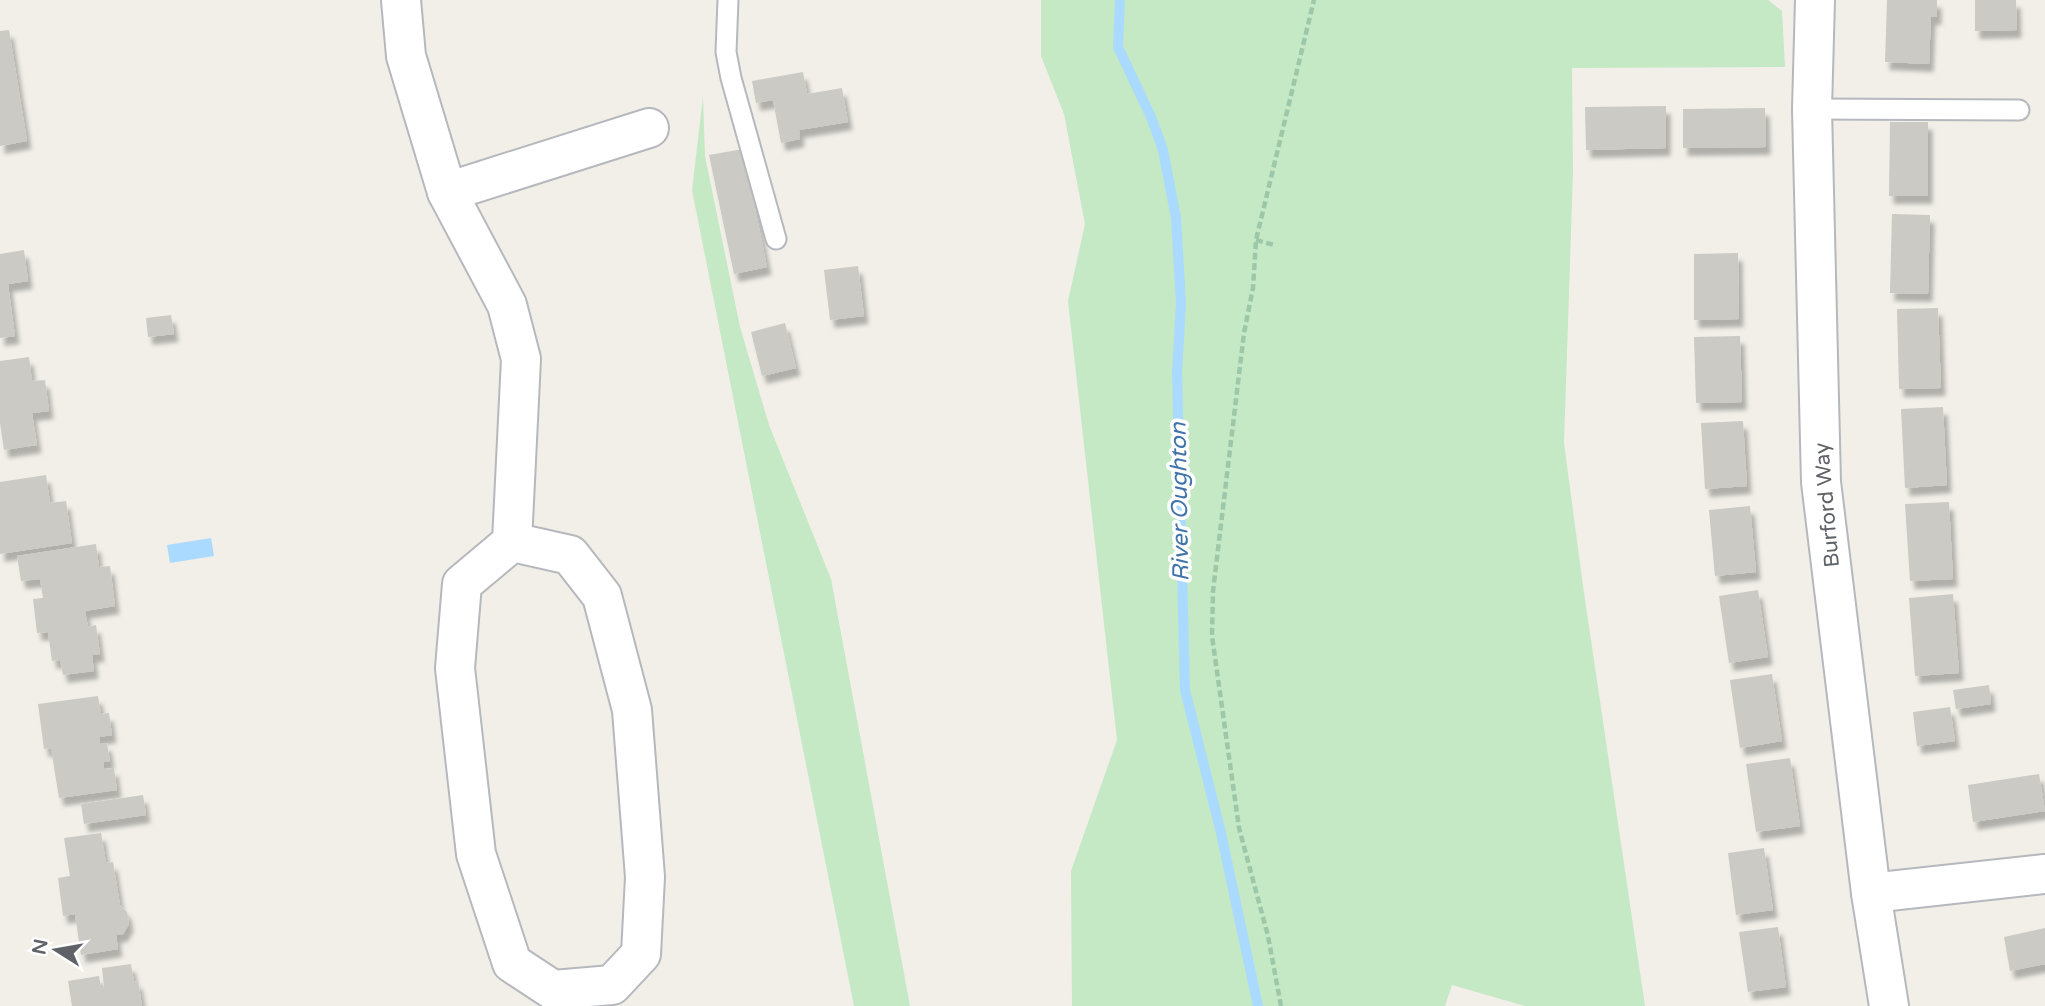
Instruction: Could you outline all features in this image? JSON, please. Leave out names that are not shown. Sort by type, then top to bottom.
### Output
[{"type":"street","points":[[401,0],[406,56],[447,192],[507,305],[521,359],[512,542],[462,584],[455,668],[476,853],[512,963],[552,990],[612,985],[641,954],[645,877],[632,710],[602,596],[570,555],[512,542]]},
{"type":"street","name":"Burford Way","points":[[1815,0],[1812,109],[1821,482],[1871,893],[1889,1006]]},
{"type":"street","points":[[447,192],[649,128]]},
{"type":"street","points":[[1871,893],[2045,874]]},
{"type":"lane","points":[[728,0],[726,52],[731,78],[776,239]]},
{"type":"lane","points":[[1812,109],[2019,110]]},
{"type":"path","points":[[1281,1006],[1268,936],[1239,828],[1212,636],[1213,591],[1244,333],[1253,288],[1256,240],[1314,0]]},
{"type":"path","points":[[1256,240],[1274,245]]},
{"type":"green space","points":[[1041,0],[1768,0],[1782,11],[1785,67],[1572,68],[1573,172],[1564,443],[1645,1006],[1525,1006],[1452,985],[1445,1006],[1072,1006],[1071,871],[1117,740],[1068,301],[1085,224],[1064,114],[1041,56]]},
{"type":"green space","points":[[703,97],[705,156],[740,327],[769,425],[831,579],[910,1006],[854,1006],[692,190]]},
{"type":"water","points":[[211,538],[214,556],[170,563],[167,545]]},
{"type":"building","points":[[1887,0],[1937,0],[1937,17],[1931,17],[1929,64],[1885,62]]},
{"type":"building","points":[[1975,0],[2016,0],[2017,30],[1975,31]]},
{"type":"building","points":[[9,30],[27,141],[0,146],[0,31]]},
{"type":"building","points":[[803,72],[807,94],[842,88],[848,122],[799,130],[800,139],[781,143],[773,100],[756,103],[752,81]]},
{"type":"building","points":[[1666,106],[1666,148],[1586,150],[1585,107]]},
{"type":"building","points":[[1765,108],[1766,147],[1683,148],[1683,109]]},
{"type":"building","points":[[1890,122],[1928,122],[1928,196],[1889,196]]},
{"type":"building","points":[[743,149],[767,267],[734,274],[709,155]]},
{"type":"building","points":[[1892,214],[1930,215],[1928,294],[1890,293]]},
{"type":"building","points":[[24,250],[28,281],[8,284],[15,336],[0,338],[0,254]]},
{"type":"building","points":[[1738,253],[1739,319],[1694,320],[1694,254]]},
{"type":"building","points":[[858,266],[864,316],[830,320],[824,270]]},
{"type":"building","points":[[1938,308],[1941,388],[1899,389],[1897,309]]},
{"type":"building","points":[[171,315],[174,334],[148,337],[146,318]]},
{"type":"building","points":[[785,323],[796,368],[762,376],[751,332]]},
{"type":"building","points":[[1740,336],[1742,402],[1696,403],[1694,337]]},
{"type":"building","points":[[29,357],[32,381],[45,380],[49,411],[32,413],[37,445],[4,450],[0,423],[0,361]]},
{"type":"building","points":[[1943,407],[1947,485],[1905,488],[1901,409]]},
{"type":"building","points":[[1743,421],[1747,486],[1705,489],[1701,423]]},
{"type":"building","points":[[46,475],[50,503],[66,501],[72,543],[0,554],[0,482]]},
{"type":"building","points":[[1949,502],[1953,579],[1910,581],[1905,504]]},
{"type":"building","points":[[1750,506],[1756,572],[1715,576],[1709,510]]},
{"type":"building","points":[[96,544],[99,567],[110,566],[115,606],[85,611],[88,627],[96,625],[100,654],[92,655],[94,671],[63,675],[60,660],[52,661],[48,632],[37,633],[33,599],[43,598],[40,579],[21,581],[17,556]]},
{"type":"building","points":[[1758,590],[1768,657],[1729,663],[1719,596]]},
{"type":"building","points":[[1953,594],[1959,673],[1915,676],[1909,598]]},
{"type":"building","points":[[1772,674],[1782,741],[1740,748],[1730,680]]},
{"type":"building","points":[[1989,685],[1991,704],[1956,709],[1953,690]]},
{"type":"building","points":[[98,696],[101,714],[109,713],[112,735],[99,737],[100,744],[107,743],[110,761],[103,762],[104,769],[114,768],[117,790],[59,798],[51,748],[44,749],[38,704]]},
{"type":"building","points":[[1950,707],[1955,741],[1917,746],[1913,712]]},
{"type":"building","points":[[1790,758],[1800,826],[1756,832],[1746,764]]},
{"type":"building","points":[[2039,774],[2045,811],[1973,822],[1968,785]]},
{"type":"building","points":[[143,795],[146,815],[84,824],[81,804]]},
{"type":"building","points":[[101,833],[106,863],[113,862],[120,905],[127,912],[129,924],[123,934],[116,935],[118,949],[81,955],[75,914],[63,916],[58,878],[70,876],[64,838]]},
{"type":"building","points":[[1764,848],[1773,910],[1736,915],[1728,853]]},
{"type":"building","points":[[1778,927],[1786,987],[1748,992],[1739,932]]},
{"type":"building","points":[[2045,928],[2045,964],[2010,971],[2004,937]]},
{"type":"building","points":[[131,964],[134,982],[138,981],[142,1006],[72,1006],[68,981],[99,976],[101,987],[104,987],[102,968]]},
{"type":"waterway","name":"River Oughton","points":[[1120,0],[1118,47],[1151,117],[1163,150],[1176,218],[1181,304],[1177,372],[1185,690],[1221,833],[1258,1006]]}]
